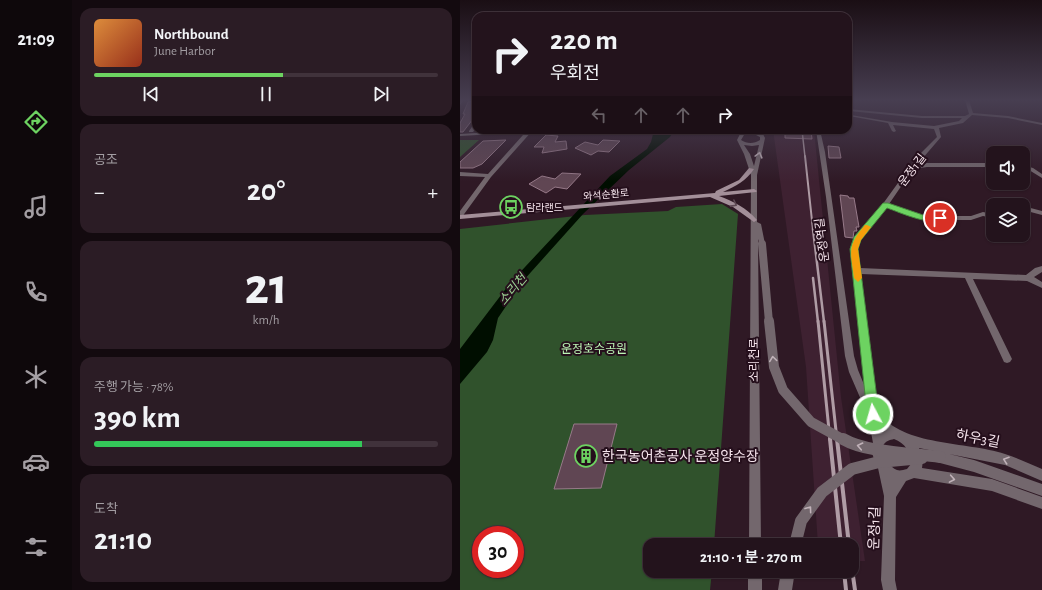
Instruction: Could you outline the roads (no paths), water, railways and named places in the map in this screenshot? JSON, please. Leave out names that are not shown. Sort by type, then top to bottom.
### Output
[{"type":"street","points":[[932,128],[936,128]]},
{"type":"street","name":"운정1길","points":[[878,442],[873,414],[854,249],[857,239],[885,205],[912,168],[940,137],[936,128]]},
{"type":"street","points":[[460,135],[472,134]]},
{"type":"street","points":[[460,216],[489,176],[527,134]]},
{"type":"street","points":[[742,134],[739,138],[740,142],[747,154],[752,172]]},
{"type":"street","points":[[756,134],[763,138]]},
{"type":"street","points":[[710,195],[740,183],[752,172],[763,138],[761,134]]},
{"type":"street","name":"운정역길","points":[[819,134],[824,161],[838,273],[853,370],[873,414]]},
{"type":"street","points":[[740,142],[751,144],[759,143],[763,138]]},
{"type":"street","points":[[912,168],[927,164],[986,165]]},
{"type":"street","points":[[1030,169],[1042,176]]},
{"type":"street","name":"소리천로","points":[[752,172],[754,191],[755,538]]},
{"type":"street","points":[[460,174],[489,176]]},
{"type":"street","name":"와석순환로","points":[[460,216],[754,191]]},
{"type":"street","points":[[710,195],[731,202],[754,220]]},
{"type":"street","points":[[754,203],[762,244],[774,367],[784,390],[811,422],[850,444],[876,449],[940,457],[974,466],[1042,490]]},
{"type":"street","points":[[885,205],[925,218],[971,218],[983,214],[986,215]]},
{"type":"street","points":[[1030,210],[1042,213]]},
{"type":"street","points":[[1028,278],[1038,270],[1042,269]]},
{"type":"street","points":[[857,271],[1028,278],[1042,285]]},
{"type":"street","points":[[966,275],[972,284],[1007,359]]},
{"type":"street","points":[[873,414],[894,434],[906,440],[912,446],[917,460],[916,466],[890,496]]},
{"type":"street","points":[[894,434],[887,434],[882,437],[878,442],[877,454],[884,467],[896,475],[908,474],[992,486],[1042,503]]},
{"type":"street","name":"하우3길","points":[[906,440],[1005,459],[1042,475]]},
{"type":"street","points":[[797,538],[801,521],[822,492],[852,469],[879,462],[940,457]]},
{"type":"street","name":"운정1길","points":[[884,467],[890,496],[888,580],[890,590]]},
{"type":"street","points":[[755,578],[755,590]]},
{"type":"street","points":[[785,590],[787,578]]},
{"type":"water","name":"소리천","points":[[653,134],[672,134],[629,170],[583,214],[523,281],[498,318],[493,340],[487,352],[460,384],[460,349],[511,282],[610,176],[647,149]]},
{"type":"railway","points":[[802,134],[805,157]]},
{"type":"railway","points":[[805,156],[813,230]]},
{"type":"railway","points":[[813,229],[824,322]]},
{"type":"railway","points":[[813,278],[818,322]]},
{"type":"railway","points":[[818,321],[830,440]]},
{"type":"railway","points":[[824,321],[837,440]]},
{"type":"railway","points":[[830,439],[840,538]]},
{"type":"railway","points":[[837,439],[848,538]]},
{"type":"railway","points":[[845,578],[846,590]]},
{"type":"railway","points":[[853,578],[855,590]]},
{"type":"place","name":"탐라랜드","points":[[511,207]]},
{"type":"place","name":"한국농어촌공사 운정양수장","points":[[586,456]]},
{"type":"park label","name":"운정호수공원","points":[[594,349]]}]
